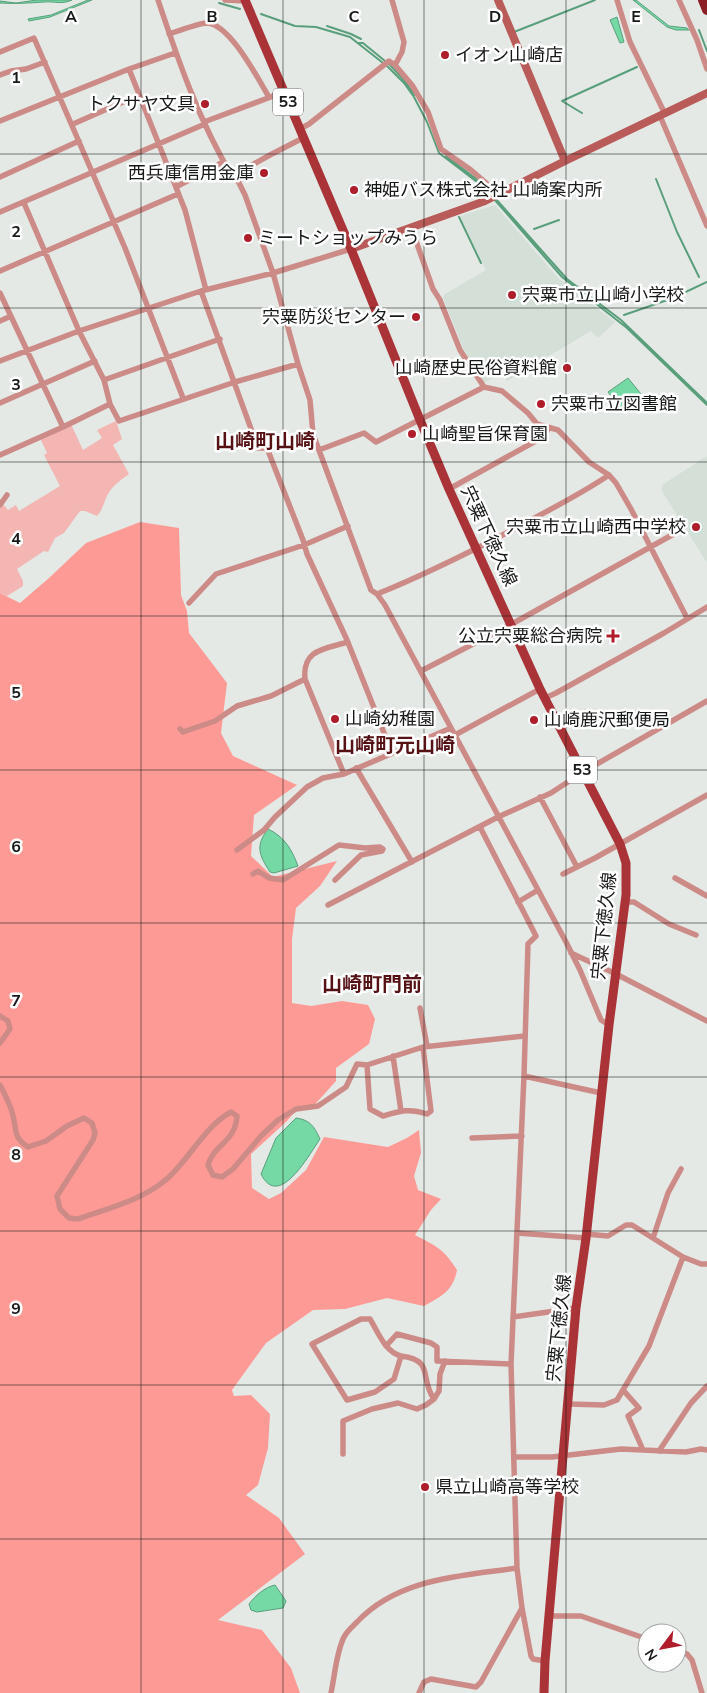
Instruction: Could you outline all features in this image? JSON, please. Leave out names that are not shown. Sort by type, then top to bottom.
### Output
[{"type":"highway","points":[[703,0],[707,10]]},
{"type":"main road","name":"宍粟下徳久線","points":[[246,1],[351,249],[449,489],[540,689],[624,852],[627,872],[626,902],[609,1025],[586,1236],[576,1308],[544,1661],[544,1693]]},
{"type":"street","points":[[158,0],[175,53],[204,123],[223,162],[232,176],[235,175],[245,195],[273,273],[310,400],[313,434],[371,590],[377,594],[385,605],[572,954],[601,1020],[609,1025]]},
{"type":"street","points":[[225,0],[246,1]]},
{"type":"street","points":[[392,0],[404,42],[402,52],[395,65]]},
{"type":"street","points":[[498,0],[565,161]]},
{"type":"street","points":[[617,0],[630,42],[663,115],[707,226]]},
{"type":"street","points":[[679,0],[697,40],[707,69]]},
{"type":"street","points":[[169,34],[207,23],[221,29],[231,38],[241,52],[269,97]]},
{"type":"street","points":[[0,52],[34,38],[114,221],[183,398]]},
{"type":"street","points":[[0,121],[129,69],[175,53]]},
{"type":"street","points":[[300,129],[389,61],[395,65],[412,85],[428,112],[441,149],[471,170],[500,195]]},
{"type":"street","points":[[0,75],[45,62]]},
{"type":"street","points":[[129,69],[176,187],[190,229],[204,290],[258,448],[267,448],[313,434]]},
{"type":"street","points":[[0,212],[204,123],[284,92]]},
{"type":"street","points":[[0,361],[79,331],[204,290],[273,273],[351,249],[470,207],[500,195],[565,161],[707,93]]},
{"type":"street","points":[[73,124],[139,95]]},
{"type":"street","points":[[235,175],[304,138]]},
{"type":"street","points":[[0,176],[79,141]]},
{"type":"street","points":[[176,187],[223,162]]},
{"type":"street","points":[[0,271],[178,194]]},
{"type":"street","points":[[24,203],[79,331],[104,380],[110,404],[119,421],[183,398],[298,364]]},
{"type":"street","points":[[411,227],[433,289],[440,300],[460,350],[484,387]]},
{"type":"street","points":[[0,292],[63,428]]},
{"type":"street","points":[[0,321],[11,316]]},
{"type":"street","points":[[104,380],[220,338]]},
{"type":"street","points":[[0,403],[95,361]]},
{"type":"street","points":[[319,450],[364,433],[376,442],[484,387],[502,390],[528,413],[537,424],[558,430],[589,462],[609,475],[616,483],[687,618]]},
{"type":"street","points":[[0,455],[63,428],[110,404]]},
{"type":"street","points":[[449,489],[543,437],[549,428]]},
{"type":"street","points":[[267,448],[277,470],[307,554],[348,642],[392,753]]},
{"type":"street","points":[[377,594],[477,549],[581,494],[609,475]]},
{"type":"street","points":[[0,505],[7,495]]},
{"type":"street","points":[[189,603],[216,574],[304,545],[348,526]]},
{"type":"street","points":[[421,671],[510,625],[681,530]]},
{"type":"street","points":[[545,698],[616,660],[707,607]]},
{"type":"street","points":[[344,774],[305,679],[304,669],[308,659],[314,653],[348,642]]},
{"type":"street","points":[[180,729],[183,732],[204,726],[237,706],[271,696],[305,679]]},
{"type":"street","points":[[455,735],[540,689]]},
{"type":"street","points":[[328,905],[498,817],[550,793],[707,700]]},
{"type":"street","points":[[237,850],[264,830],[275,817],[307,788],[323,778],[344,774],[451,728]]},
{"type":"street","points":[[356,768],[412,862]]},
{"type":"street","points":[[563,874],[707,795]]},
{"type":"street","points":[[540,797],[577,867]]},
{"type":"street","points":[[480,827],[536,936],[528,944],[522,1136],[511,1364],[517,1568],[531,1656],[533,1659],[544,1661]]},
{"type":"street","points":[[253,874],[258,871],[270,878],[283,880],[339,846],[380,847],[382,849],[382,852],[361,854],[334,880]]},
{"type":"street","points":[[675,878],[707,896]]},
{"type":"street","points":[[518,902],[538,890]]},
{"type":"street","points":[[626,902],[634,902],[670,924],[696,935]]},
{"type":"street","points":[[572,954],[616,974],[707,1021]]},
{"type":"street","points":[[367,1065],[370,1109],[382,1116],[401,1111],[414,1110],[427,1114],[431,1111],[420,1008]]},
{"type":"street","points":[[0,1016],[8,1021],[10,1029],[0,1043]]},
{"type":"street","points":[[0,1086],[10,1104],[14,1116],[14,1130],[19,1142],[28,1147],[46,1141],[67,1126],[84,1118],[92,1123],[95,1133],[93,1140],[57,1196],[60,1209],[69,1218],[78,1219],[148,1193],[168,1178],[220,1118],[231,1112],[238,1116],[237,1126],[231,1136],[210,1156],[208,1165],[213,1175],[222,1177],[233,1169],[261,1136],[278,1120],[296,1109],[318,1106],[346,1087],[357,1064],[367,1065],[425,1046],[524,1036]]},
{"type":"street","points":[[393,1056],[401,1111]]},
{"type":"street","points":[[524,1076],[601,1093]]},
{"type":"street","points":[[472,1138],[522,1136]]},
{"type":"street","points":[[653,1238],[668,1194],[681,1169]]},
{"type":"street","points":[[517,1233],[608,1236],[626,1225],[632,1225],[684,1257],[700,1264],[707,1264]]},
{"type":"street","points":[[568,1404],[604,1405],[617,1400],[649,1346],[684,1257]]},
{"type":"street","points":[[513,1317],[576,1308]]},
{"type":"street","points":[[401,1356],[394,1379],[375,1392],[347,1400],[312,1344],[361,1320],[370,1319],[386,1346],[394,1354],[415,1358],[421,1363],[429,1392],[434,1399]]},
{"type":"street","points":[[386,1346],[398,1334],[431,1343],[437,1347],[437,1361],[511,1364]]},
{"type":"street","points":[[343,1454],[343,1421],[372,1409],[398,1403],[418,1409],[426,1405],[434,1399],[439,1391],[440,1374],[445,1361]]},
{"type":"street","points":[[659,1451],[691,1403],[707,1386]]},
{"type":"street","points":[[623,1390],[639,1408],[628,1416],[643,1450]]},
{"type":"street","points":[[514,1457],[563,1456],[621,1449],[686,1452],[701,1449],[707,1450]]},
{"type":"street","points":[[331,1693],[341,1644],[345,1634],[367,1611],[392,1595],[417,1585],[442,1579],[517,1568]]},
{"type":"street","points":[[419,1693],[424,1682],[431,1679],[476,1686],[481,1682],[522,1608]]},
{"type":"street","points":[[549,1616],[581,1616],[637,1636]]},
{"type":"street","points":[[687,1654],[692,1660],[702,1693]]},
{"type":"shaded area","points":[[37,0],[72,0],[61,3],[17,3]]},
{"type":"shaded area","points":[[92,0],[50,17],[29,21],[28,19],[51,15]]},
{"type":"shaded area","points":[[633,0],[636,0],[669,26],[687,28],[689,30],[676,30],[667,27]]},
{"type":"shaded area","points":[[0,1],[16,3],[0,3]]},
{"type":"shaded area","points":[[617,17],[624,42],[620,43],[610,20]]},
{"type":"shaded area","name":"宍粟市立山崎小学校","points":[[495,205],[559,279],[615,322],[598,338],[591,331],[507,381],[503,373],[484,383],[464,351],[443,297],[486,270],[460,216]]},
{"type":"shaded area","points":[[628,378],[641,394],[621,409],[608,392]]},
{"type":"shaded area","points":[[116,421],[122,439],[113,445],[129,474],[110,491],[97,516],[80,511],[64,533],[55,538],[48,552],[44,551],[17,569],[23,581],[23,586],[7,596],[0,593],[0,508],[4,505],[8,510],[16,505],[19,511],[60,486],[44,455],[47,453],[39,436],[70,422],[83,450],[102,438],[97,430]]},
{"type":"shaded area","name":"宍粟市立山崎西中学校","points":[[707,456],[707,563],[662,491],[662,485]]},
{"type":"shaded area","points":[[140,522],[179,528],[181,595],[187,611],[189,633],[227,683],[221,733],[233,756],[297,785],[254,815],[251,856],[273,877],[337,861],[320,886],[296,908],[292,939],[292,1003],[311,1006],[342,1001],[368,1005],[375,1019],[369,1044],[336,1068],[336,1081],[310,1110],[300,1106],[287,1121],[251,1154],[252,1188],[269,1199],[281,1193],[306,1170],[324,1137],[388,1147],[419,1130],[421,1153],[414,1176],[418,1190],[441,1199],[431,1210],[415,1235],[439,1249],[448,1257],[457,1270],[450,1288],[424,1306],[387,1298],[345,1309],[313,1310],[266,1343],[232,1390],[234,1396],[251,1395],[270,1414],[268,1448],[258,1485],[246,1495],[279,1518],[305,1554],[218,1620],[262,1630],[291,1668],[300,1693],[0,1693],[0,593],[20,603],[86,543]]},
{"type":"shaded area","points":[[268,829],[287,844],[298,866],[274,873],[270,872],[260,850],[261,840]]},
{"type":"shaded area","points":[[296,1118],[311,1124],[320,1139],[294,1176],[285,1183],[276,1186],[268,1184],[261,1174],[276,1138]]},
{"type":"shaded area","points":[[275,1585],[286,1601],[283,1608],[257,1612],[251,1610],[249,1604],[254,1598],[264,1590]]},
{"type":"waterway","points":[[514,32],[595,0]]},
{"type":"waterway","points":[[219,3],[240,9]]},
{"type":"waterway","points":[[261,14],[295,26],[316,27],[350,37],[383,63]]},
{"type":"waterway","points":[[327,26],[361,39]]},
{"type":"waterway","points":[[699,30],[707,51]]},
{"type":"waterway","points":[[359,43],[363,43],[385,61]]},
{"type":"waterway","points":[[389,64],[415,95]]},
{"type":"waterway","points":[[387,66],[404,83],[414,97],[427,122],[439,153],[481,185],[491,196]]},
{"type":"waterway","points":[[582,113],[562,101],[637,67]]},
{"type":"waterway","points":[[446,156],[483,184],[492,195]]},
{"type":"waterway","points":[[656,179],[677,232],[699,277]]},
{"type":"waterway","points":[[495,198],[567,279],[621,320],[707,403]]},
{"type":"waterway","points":[[494,199],[562,277],[627,328],[707,405]]},
{"type":"waterway","points":[[459,217],[481,263]]},
{"type":"waterway","points":[[534,229],[559,220]]},
{"type":"waterway","points":[[624,315],[673,298],[707,282]]},
{"type":"place","name":"イオン山崎店","points":[[445,55]]},
{"type":"place","name":"トクサヤ文具","points":[[205,104]]},
{"type":"place","name":"西兵庫信用金庫","points":[[264,173]]},
{"type":"place","name":"神姫バス株式会社 山崎案内所","points":[[354,190]]},
{"type":"place","name":"ミートショップみうら","points":[[248,238]]},
{"type":"place","name":"宍粟市立山崎小学校","points":[[512,295]]},
{"type":"place","name":"宍粟防災センター","points":[[416,317]]},
{"type":"place","name":"山崎歴史民俗資料館","points":[[567,368]]},
{"type":"place","name":"宍粟市立図書館","points":[[541,404]]},
{"type":"place","name":"山崎聖旨保育園","points":[[412,434]]},
{"type":"place","name":"宍粟市立山崎西中学校","points":[[696,527]]},
{"type":"place","name":"公立宍粟総合病院","points":[[613,636]]},
{"type":"place","name":"山崎幼稚園","points":[[335,719]]},
{"type":"place","name":"山崎鹿沢郵便局","points":[[534,720]]},
{"type":"place","name":"県立山崎高等学校","points":[[425,1487]]},
{"type":"district","name":"山崎町山崎","points":[[265,441]]},
{"type":"district","name":"山崎町元山崎","points":[[395,745]]},
{"type":"district","name":"山崎町門前","points":[[372,984]]}]
